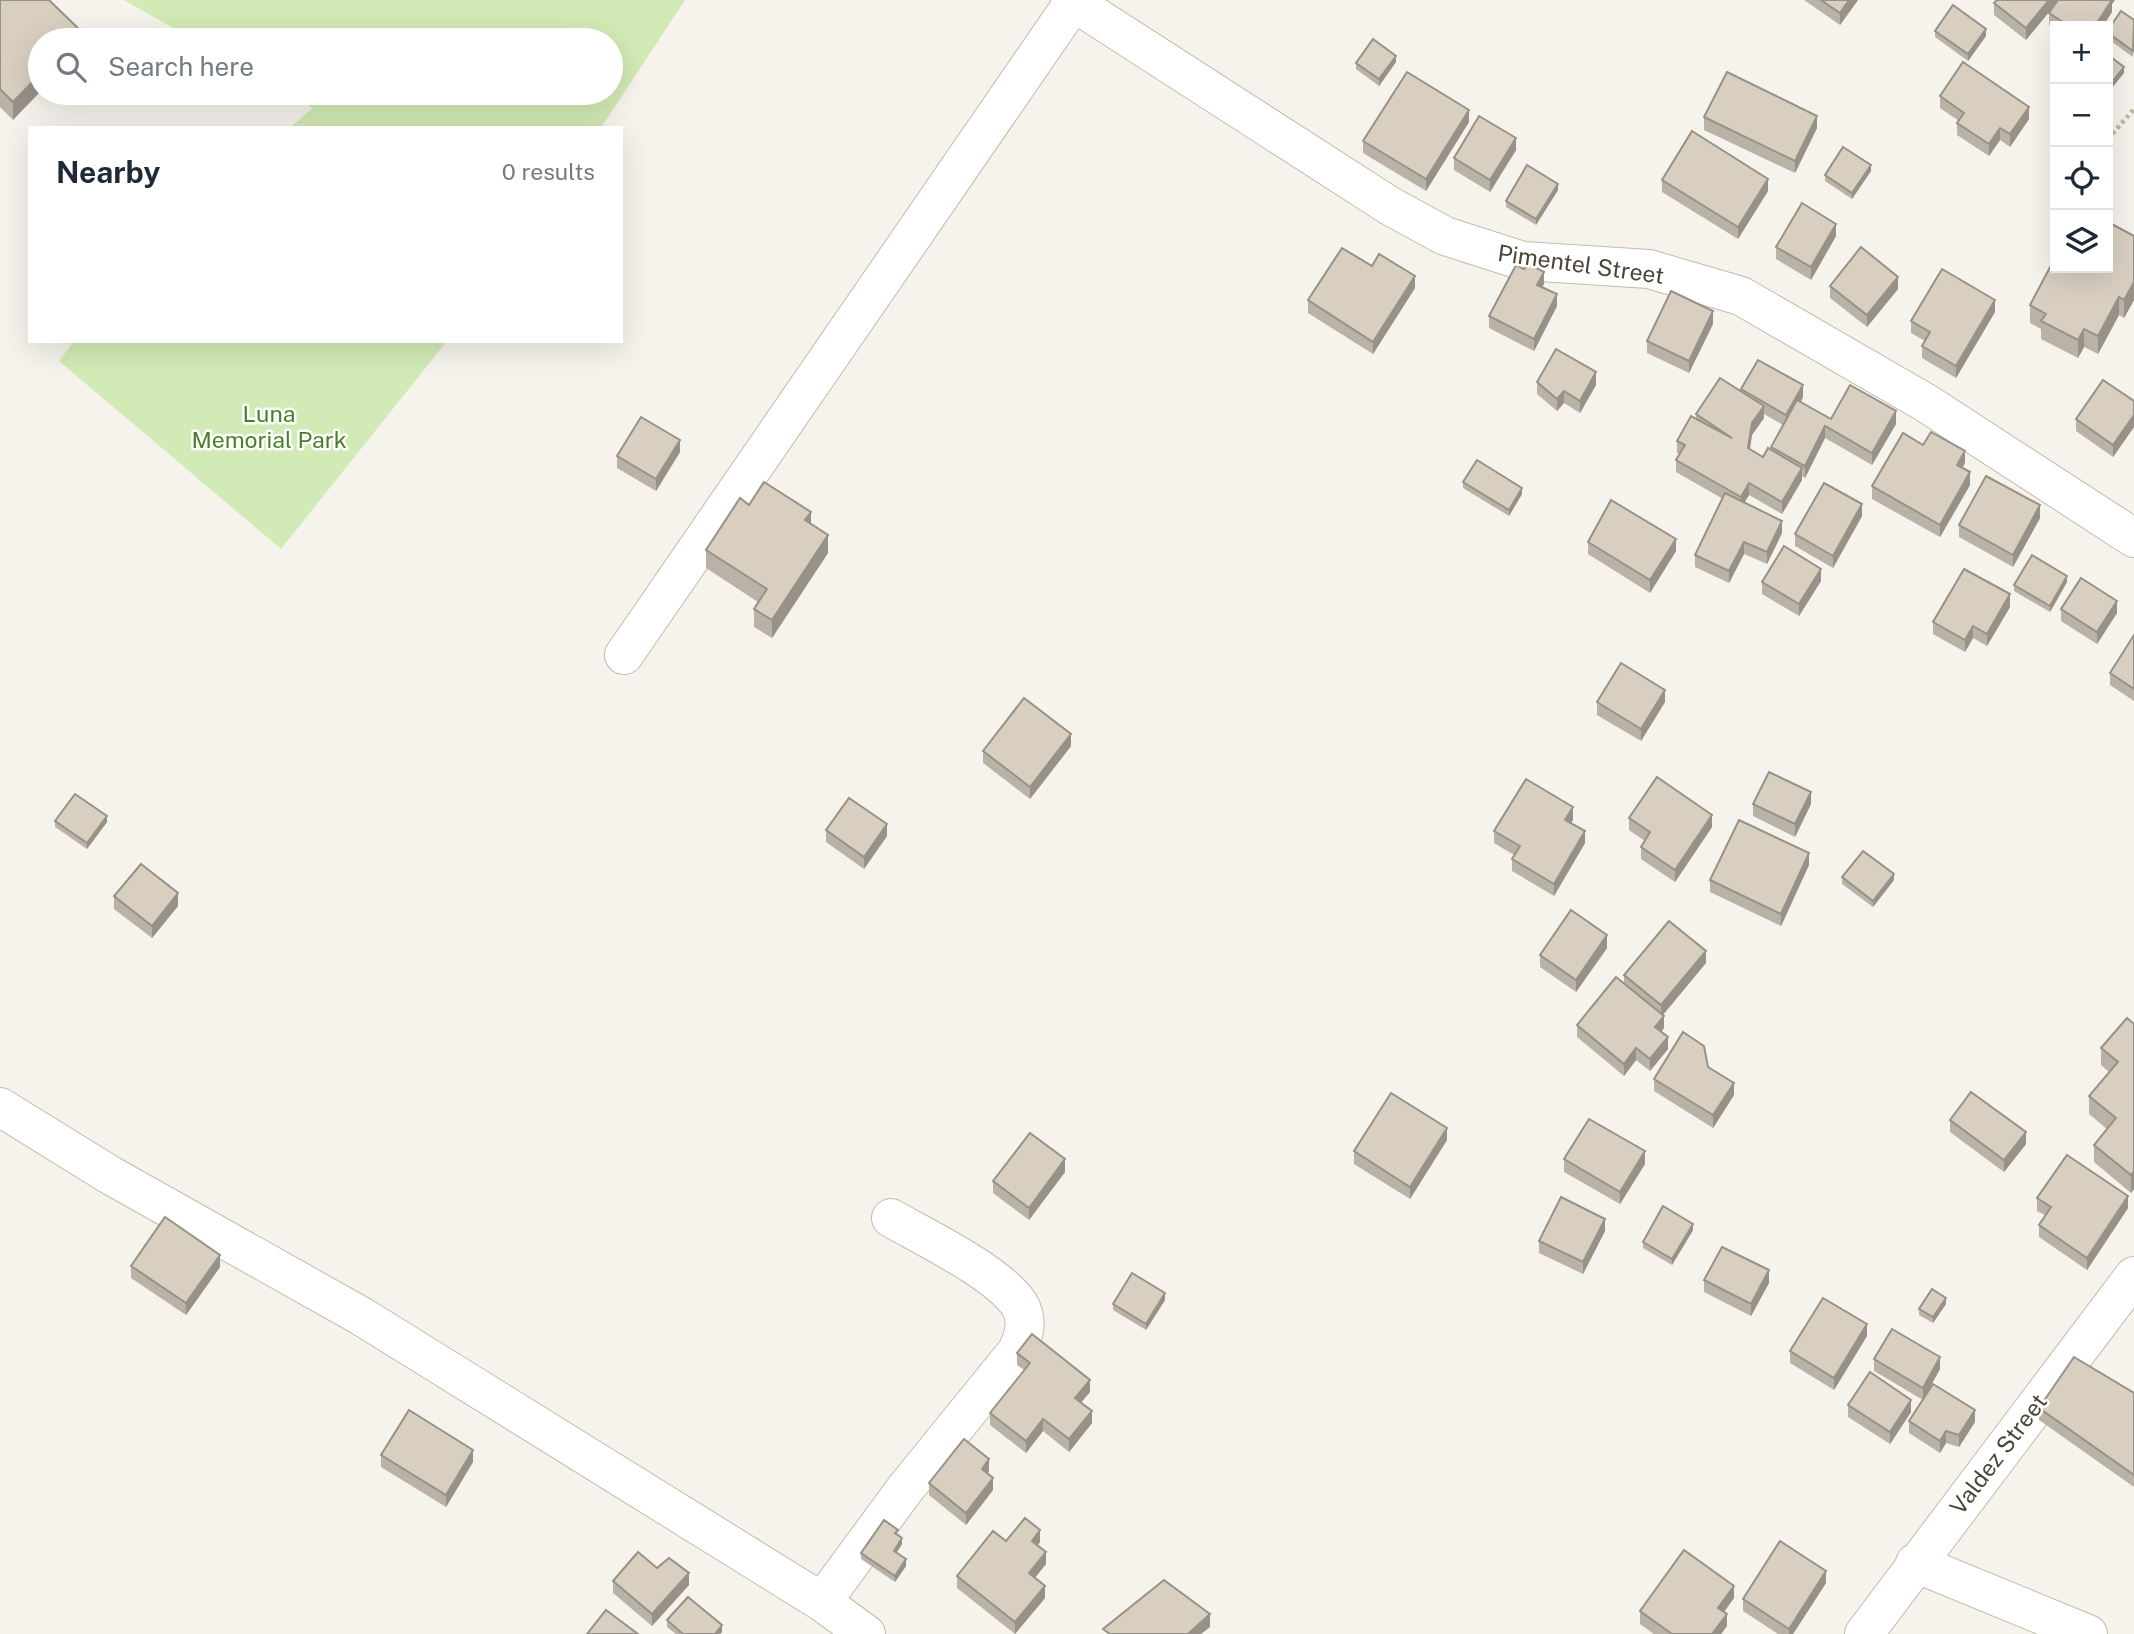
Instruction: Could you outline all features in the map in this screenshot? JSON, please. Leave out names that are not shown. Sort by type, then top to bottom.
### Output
[{"type":"street","name":"Pimentel Street","points":[[1072,1],[1390,206],[1445,236],[1523,261],[1649,269],[1741,296],[1926,403],[2134,538]]},
{"type":"street","points":[[624,655],[1072,1]]},
{"type":"street","points":[[0,1107],[110,1175],[361,1316],[822,1602],[866,1634]]},
{"type":"street","points":[[822,1602],[905,1489],[1017,1352],[1025,1333],[1019,1305],[1003,1289],[969,1264],[891,1218]]},
{"type":"street","name":"Valdez Street","points":[[1864,1634],[2134,1276]]},
{"type":"street","points":[[1915,1563],[2088,1634]]},
{"type":"path","points":[[2113,133],[2134,109]]},
{"type":"green space","points":[[124,0],[685,0],[623,94],[623,28],[173,28]]},
{"type":"green space","points":[[308,105],[616,105],[602,126],[291,126],[313,108]]},
{"type":"green space","name":"Luna Memorial Park","points":[[72,343],[445,343],[281,549],[59,361]]},
{"type":"building","points":[[0,0],[49,0],[78,28],[28,28],[28,86],[13,102],[0,89]]},
{"type":"building","points":[[1821,0],[1849,0],[1840,13]]},
{"type":"building","points":[[1997,0],[2049,0],[2026,28],[1994,3]]},
{"type":"building","points":[[2058,0],[2112,0],[2098,21],[2061,21],[2049,13]]},
{"type":"building","points":[[1953,5],[1986,29],[1968,54],[1935,31]]},
{"type":"building","points":[[2121,11],[2134,20],[2133,51],[2113,37],[2113,23]]},
{"type":"building","points":[[1373,39],[1396,56],[1379,79],[1356,63]]},
{"type":"building","points":[[2113,59],[2124,67],[2113,81]]},
{"type":"building","points":[[1963,62],[2029,107],[2010,134],[2000,128],[1989,144],[1957,123],[1964,113],[1940,96]]},
{"type":"building","points":[[1407,72],[1469,110],[1426,179],[1363,141]]},
{"type":"building","points":[[1727,72],[1817,116],[1795,161],[1704,117]]},
{"type":"building","points":[[1479,116],[1516,138],[1490,180],[1454,158]]},
{"type":"building","points":[[1692,131],[1768,179],[1738,227],[1662,180]]},
{"type":"building","points":[[1843,147],[1871,165],[1852,193],[1825,175]]},
{"type":"building","points":[[1527,165],[1558,184],[1536,219],[1506,201]]},
{"type":"building","points":[[1802,203],[1836,224],[1811,267],[1776,247]]},
{"type":"building","points":[[2113,225],[2134,236],[2134,282],[2124,300],[2119,297],[2098,336],[2084,329],[2078,340],[2041,321],[2046,314],[2030,305],[2050,267],[2050,273],[2113,273]]},
{"type":"building","points":[[1861,247],[1898,277],[1867,315],[1830,286]]},
{"type":"building","points":[[1342,248],[1372,266],[1379,254],[1415,276],[1373,342],[1308,300]]},
{"type":"building","points":[[1529,264],[1544,272],[1537,285],[1557,294],[1534,339],[1489,316],[1516,265],[1524,269]]},
{"type":"building","points":[[1942,269],[1995,300],[1956,366],[1922,346],[1930,332],[1911,321]]},
{"type":"building","points":[[1671,291],[1713,311],[1689,361],[1647,341]]},
{"type":"building","points":[[1556,349],[1596,372],[1580,401],[1564,391],[1557,399],[1537,382]]},
{"type":"building","points":[[1758,360],[1803,385],[1786,415],[1741,389]]},
{"type":"building","points":[[1720,378],[1764,406],[1752,423],[1748,448],[1763,457],[1768,448],[1802,468],[1782,502],[1749,483],[1741,497],[1676,460],[1685,445],[1677,441],[1691,416],[1732,438],[1696,414]]},
{"type":"building","points":[[2103,380],[2134,401],[2134,415],[2113,445],[2076,419]]},
{"type":"building","points":[[1850,385],[1896,411],[1872,453],[1825,426],[1805,466],[1771,447],[1797,400],[1831,419]]},
{"type":"building","points":[[641,417],[680,440],[656,479],[617,456]]},
{"type":"building","points":[[1931,432],[1965,451],[1957,465],[1970,472],[1940,525],[1872,486],[1903,433],[1923,445]]},
{"type":"building","points":[[1477,460],[1522,488],[1509,510],[1463,482]]},
{"type":"building","points":[[1986,476],[2040,505],[2013,555],[1959,525]]},
{"type":"building","points":[[764,482],[811,512],[805,520],[828,535],[772,620],[754,609],[767,589],[706,550],[740,498],[749,505]]},
{"type":"building","points":[[1824,483],[1862,504],[1833,556],[1795,534]]},
{"type":"building","points":[[1725,493],[1782,521],[1767,552],[1744,542],[1729,571],[1695,555]]},
{"type":"building","points":[[1611,500],[1676,539],[1650,580],[1588,542]]},
{"type":"building","points":[[1784,546],[1821,569],[1799,604],[1762,582]]},
{"type":"building","points":[[2032,555],[2067,576],[2050,606],[2014,585]]},
{"type":"building","points":[[1964,569],[2010,594],[1987,634],[1973,626],[1965,640],[1933,622]]},
{"type":"building","points":[[2081,578],[2117,601],[2097,632],[2061,609]]},
{"type":"building","points":[[2134,635],[2134,689],[2110,673]]},
{"type":"building","points":[[1621,663],[1665,690],[1641,729],[1597,702]]},
{"type":"building","points":[[1024,698],[1071,734],[1030,787],[983,751]]},
{"type":"building","points":[[1769,772],[1811,792],[1795,824],[1753,804]]},
{"type":"building","points":[[1657,777],[1712,815],[1675,870],[1641,847],[1650,832],[1629,818]]},
{"type":"building","points":[[1526,779],[1573,807],[1565,820],[1585,831],[1554,884],[1512,859],[1520,846],[1494,831]]},
{"type":"building","points":[[75,794],[107,816],[87,843],[55,821]]},
{"type":"building","points":[[849,798],[887,824],[864,857],[826,830]]},
{"type":"building","points":[[1739,820],[1809,853],[1781,914],[1710,880]]},
{"type":"building","points":[[1863,851],[1894,874],[1873,901],[1842,877]]},
{"type":"building","points":[[141,864],[178,893],[152,926],[114,896]]},
{"type":"building","points":[[1571,910],[1607,935],[1576,980],[1540,955]]},
{"type":"building","points":[[1669,921],[1706,951],[1661,1005],[1624,975]]},
{"type":"building","points":[[1616,977],[1664,1016],[1655,1027],[1668,1037],[1650,1059],[1636,1048],[1624,1064],[1577,1025]]},
{"type":"building","points":[[2127,1018],[2134,1024],[2134,1171],[2131,1175],[2094,1145],[2116,1118],[2089,1096],[2118,1062],[2101,1048]]},
{"type":"building","points":[[1683,1032],[1704,1046],[1708,1067],[1734,1083],[1713,1115],[1654,1079]]},
{"type":"building","points":[[1971,1092],[2026,1132],[2004,1160],[1950,1120]]},
{"type":"building","points":[[1391,1093],[1447,1128],[1410,1187],[1354,1151]]},
{"type":"building","points":[[1589,1119],[1645,1151],[1620,1192],[1564,1159]]},
{"type":"building","points":[[1030,1133],[1065,1159],[1029,1208],[993,1181]]},
{"type":"building","points":[[2067,1155],[2128,1196],[2087,1258],[2039,1225],[2051,1207],[2037,1198]]},
{"type":"building","points":[[1561,1197],[1605,1219],[1583,1262],[1539,1241]]},
{"type":"building","points":[[1663,1206],[1693,1224],[1672,1259],[1643,1242]]},
{"type":"building","points":[[165,1217],[220,1255],[186,1303],[131,1266]]},
{"type":"building","points":[[1722,1247],[1769,1270],[1751,1304],[1704,1280]]},
{"type":"building","points":[[1132,1273],[1165,1293],[1146,1324],[1113,1304]]},
{"type":"building","points":[[1932,1289],[1946,1298],[1933,1317],[1919,1309]]},
{"type":"building","points":[[1823,1298],[1867,1324],[1834,1378],[1790,1351]]},
{"type":"building","points":[[1892,1329],[1940,1357],[1923,1388],[1874,1359]]},
{"type":"building","points":[[1032,1334],[1090,1380],[1075,1398],[1092,1411],[1069,1439],[1043,1419],[1026,1441],[990,1413],[1030,1363],[1017,1353]]},
{"type":"building","points":[[2074,1357],[2134,1393],[2134,1475],[2039,1408]]},
{"type":"building","points":[[1870,1372],[1911,1400],[1890,1432],[1848,1405]]},
{"type":"building","points":[[1933,1384],[1975,1410],[1959,1435],[1946,1431],[1940,1441],[1909,1421]]},
{"type":"building","points":[[409,1410],[473,1450],[446,1495],[381,1455]]},
{"type":"building","points":[[964,1439],[989,1459],[982,1469],[993,1478],[966,1513],[929,1483]]},
{"type":"building","points":[[1025,1518],[1040,1530],[1032,1541],[1046,1552],[1029,1573],[1045,1586],[1015,1622],[957,1576],[993,1531],[1006,1541]]},
{"type":"building","points":[[884,1520],[898,1530],[895,1533],[902,1538],[894,1551],[906,1559],[895,1576],[861,1553]]},
{"type":"building","points":[[1780,1541],[1826,1571],[1789,1629],[1743,1599]]},
{"type":"building","points":[[1684,1550],[1734,1586],[1718,1608],[1727,1614],[1712,1634],[1672,1634],[1640,1611]]},
{"type":"building","points":[[638,1552],[657,1568],[669,1558],[689,1573],[652,1614],[613,1581]]},
{"type":"building","points":[[1164,1580],[1210,1614],[1188,1634],[1110,1634],[1103,1629]]},
{"type":"building","points":[[688,1597],[722,1625],[715,1634],[683,1634],[667,1620]]},
{"type":"building","points":[[606,1610],[638,1634],[587,1634]]}]
